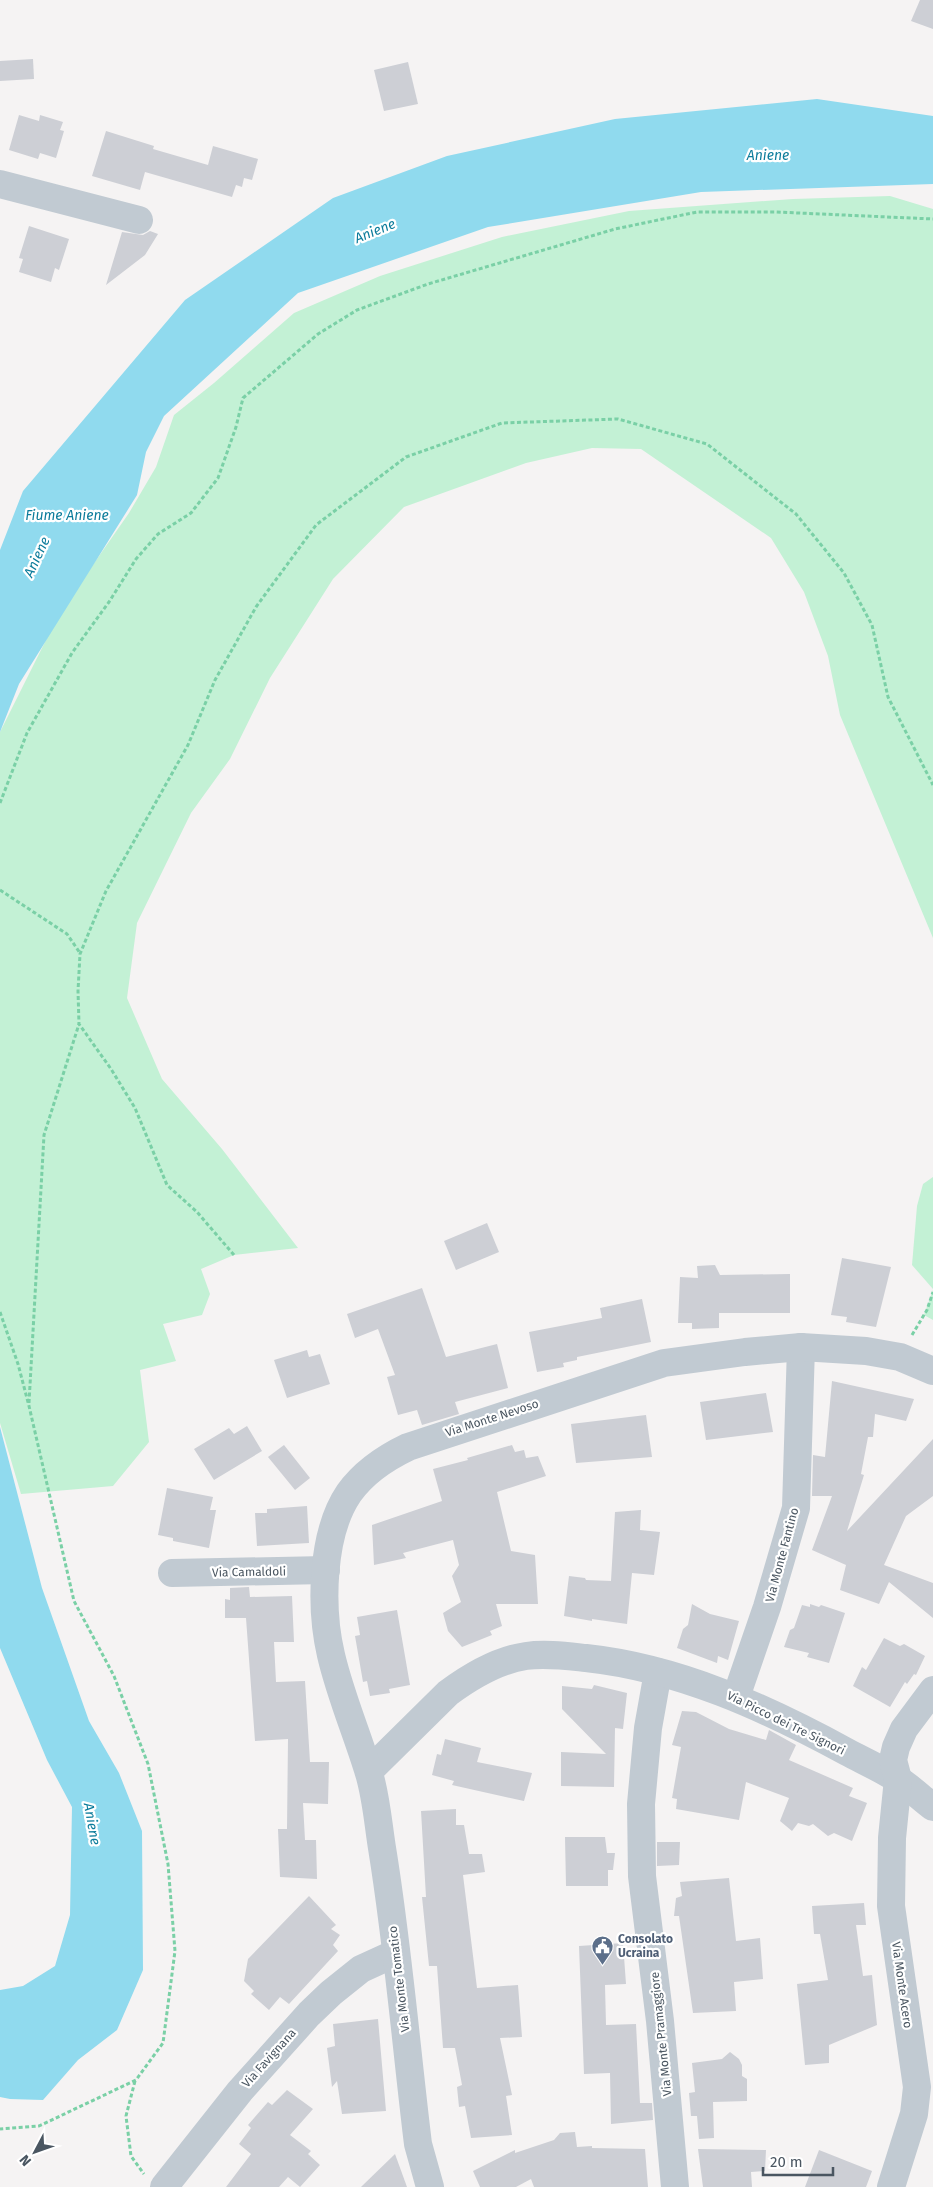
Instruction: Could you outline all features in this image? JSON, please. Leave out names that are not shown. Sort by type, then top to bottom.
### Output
[{"type":"street","points":[[0,184],[139,220]]},
{"type":"street","name":"Via Monte Nevoso","points":[[369,1771],[350,1722],[330,1654],[325,1608],[326,1570],[336,1518],[349,1494],[373,1467],[408,1447],[664,1363],[745,1352],[801,1347],[866,1352],[900,1357],[933,1371]]},
{"type":"street","name":"Via Monte Fantino","points":[[736,1697],[767,1608],[796,1508],[801,1347]]},
{"type":"street","name":"Via Camaldoli","points":[[172,1573],[326,1570]]},
{"type":"street","name":"Via Picco dei Tre Signori","points":[[369,1771],[448,1693],[478,1673],[510,1660],[538,1655],[573,1656],[627,1664],[736,1697],[807,1730],[898,1779],[933,1807]]},
{"type":"street","name":"Via Monte Pramaggiore","points":[[658,1672],[648,1728],[641,1804],[642,1876],[661,2030],[674,2187]]},
{"type":"street","name":"Via Monte Acero","points":[[891,2187],[914,2114],[917,2087],[892,1906],[892,1838],[898,1779],[894,1760],[901,1735],[933,1690]]},
{"type":"street","name":"Via Monte Tomatico","points":[[369,1771],[383,1849],[418,2144],[430,2187]]},
{"type":"street","name":"Via Favignana","points":[[155,2182],[309,2014],[331,1993],[362,1969],[396,1953]]},
{"type":"path","points":[[0,803],[27,733],[72,653],[109,602],[136,559],[158,534],[191,512],[218,478],[236,428],[243,398],[318,334],[357,310],[428,284],[615,229],[697,212],[776,212],[933,219]]},
{"type":"path","points":[[29,1406],[44,1135],[79,1024],[80,954],[106,890],[188,745],[220,672],[256,607],[316,525],[406,457],[502,423],[618,419],[707,444],[796,514],[844,573],[872,625],[888,697],[933,785]]},
{"type":"path","points":[[0,890],[67,934],[80,954]]},
{"type":"path","points":[[79,1024],[111,1069],[135,1108],[167,1185],[197,1212],[234,1256]]},
{"type":"path","points":[[900,1357],[927,1310],[933,1292]]},
{"type":"path","points":[[0,1312],[18,1364],[29,1406],[74,1601],[114,1676],[148,1764],[168,1864],[176,1951],[163,2043],[136,2080],[126,2116],[131,2156],[155,2182]]},
{"type":"path","points":[[0,2129],[39,2126],[136,2080]]},
{"type":"green space","points":[[890,196],[933,209],[933,938],[840,715],[828,656],[804,592],[771,538],[641,449],[592,448],[526,463],[404,507],[333,579],[270,678],[230,759],[191,813],[137,923],[127,998],[162,1079],[222,1149],[298,1248],[234,1255],[201,1269],[210,1294],[202,1315],[163,1324],[176,1361],[140,1370],[149,1442],[113,1486],[21,1494],[0,1423],[0,732],[60,612],[129,513],[156,467],[174,415],[214,383],[294,313],[380,276],[502,237],[629,211],[793,199]]},
{"type":"green space","points":[[933,1177],[933,1289],[912,1265],[917,1206],[923,1184]]},
{"type":"green space","points":[[933,1290],[933,1320],[924,1315]]},
{"type":"water","name":"Fiume Aniene","points":[[817,99],[933,116],[933,184],[701,192],[488,227],[298,293],[164,416],[146,452],[137,495],[19,684],[0,732],[0,550],[23,491],[185,300],[333,198],[447,156],[615,119]]},
{"type":"water","name":"Aniene","points":[[0,1427],[42,1588],[89,1721],[119,1773],[142,1831],[143,1970],[117,2030],[78,2060],[43,2100],[0,2097],[0,1990],[23,1986],[55,1966],[70,1915],[72,1807],[47,1760],[0,1648]]},
{"type":"building","points":[[920,0],[933,0],[933,29],[911,21]]},
{"type":"building","points":[[33,59],[34,79],[0,81],[0,61]]},
{"type":"building","points":[[408,62],[418,104],[384,111],[374,70]]},
{"type":"building","points":[[19,115],[39,121],[40,115],[63,122],[60,130],[64,131],[56,158],[40,153],[38,159],[9,150]]},
{"type":"building","points":[[106,131],[154,146],[153,149],[208,165],[213,146],[258,159],[252,180],[244,178],[242,187],[236,185],[232,197],[145,172],[140,190],[92,176]]},
{"type":"building","points":[[29,226],[69,239],[59,270],[55,268],[51,282],[19,272],[23,259],[19,258]]},
{"type":"building","points":[[150,231],[158,234],[145,255],[106,285],[122,232],[143,235]]},
{"type":"building","points":[[487,1223],[499,1252],[456,1270],[444,1241]]},
{"type":"building","points":[[842,1258],[891,1267],[876,1327],[846,1322],[847,1317],[831,1315]]},
{"type":"building","points":[[715,1265],[720,1275],[790,1274],[790,1313],[719,1313],[719,1328],[692,1329],[692,1323],[678,1323],[680,1277],[698,1278],[697,1266]]},
{"type":"building","points":[[422,1288],[446,1357],[497,1344],[508,1388],[455,1402],[459,1414],[422,1425],[417,1410],[398,1415],[387,1377],[395,1375],[378,1329],[355,1338],[347,1314]]},
{"type":"building","points":[[642,1299],[651,1342],[577,1357],[577,1360],[563,1363],[564,1367],[537,1372],[529,1332],[602,1318],[600,1308]]},
{"type":"building","points":[[307,1350],[309,1357],[320,1354],[330,1384],[287,1398],[274,1360]]},
{"type":"building","points":[[832,1381],[914,1399],[906,1421],[875,1414],[873,1437],[868,1437],[861,1474],[864,1475],[847,1531],[933,1439],[933,1496],[906,1516],[884,1565],[933,1583],[933,1618],[889,1582],[879,1604],[840,1590],[846,1565],[812,1550],[832,1496],[812,1496],[813,1455],[825,1457]]},
{"type":"building","points":[[766,1393],[773,1432],[706,1440],[700,1402]]},
{"type":"building","points":[[646,1415],[652,1457],[576,1463],[571,1424]]},
{"type":"building","points":[[247,1426],[262,1451],[214,1480],[194,1449],[229,1428],[234,1434]]},
{"type":"building","points":[[284,1445],[310,1478],[295,1490],[268,1457]]},
{"type":"building","points":[[512,1445],[515,1452],[524,1450],[526,1458],[538,1456],[546,1476],[497,1492],[511,1551],[535,1555],[538,1604],[496,1604],[502,1626],[490,1631],[492,1635],[462,1647],[448,1631],[443,1613],[461,1602],[452,1576],[459,1565],[453,1540],[403,1553],[406,1558],[374,1565],[372,1525],[442,1501],[433,1469],[468,1460],[467,1458]]},
{"type":"building","points":[[167,1488],[213,1497],[210,1510],[216,1510],[209,1548],[173,1541],[173,1538],[158,1535]]},
{"type":"building","points":[[307,1506],[309,1543],[257,1546],[255,1513],[267,1513],[267,1509]]},
{"type":"building","points":[[641,1510],[640,1530],[660,1532],[654,1575],[632,1573],[627,1624],[564,1616],[569,1576],[585,1578],[586,1580],[611,1581],[615,1512]]},
{"type":"building","points":[[249,1587],[250,1597],[292,1596],[294,1642],[274,1642],[276,1682],[305,1681],[310,1762],[329,1762],[328,1804],[303,1803],[305,1840],[316,1840],[317,1879],[280,1877],[278,1829],[287,1829],[288,1739],[255,1741],[246,1618],[225,1618],[225,1599],[230,1600],[230,1588]]},
{"type":"building","points":[[692,1604],[710,1614],[739,1621],[728,1660],[718,1656],[717,1663],[677,1648],[683,1629],[688,1625]]},
{"type":"building","points":[[810,1604],[819,1607],[821,1605],[845,1613],[829,1663],[807,1657],[809,1653],[784,1647],[790,1630],[794,1628],[802,1605],[810,1607]]},
{"type":"building","points":[[397,1610],[410,1685],[389,1689],[390,1693],[370,1696],[367,1681],[363,1682],[355,1636],[360,1635],[357,1617]]},
{"type":"building","points":[[884,1638],[900,1646],[904,1644],[925,1656],[916,1675],[914,1674],[907,1684],[905,1682],[890,1707],[853,1686],[862,1667],[866,1670]]},
{"type":"building","points":[[594,1685],[627,1693],[623,1729],[615,1728],[614,1787],[561,1786],[561,1752],[606,1754],[562,1709],[562,1686],[592,1689]]},
{"type":"building","points":[[682,1711],[696,1712],[729,1729],[766,1740],[769,1730],[796,1745],[789,1760],[853,1788],[849,1796],[867,1803],[852,1841],[834,1833],[828,1836],[813,1824],[809,1826],[798,1823],[792,1831],[780,1821],[789,1798],[746,1782],[739,1820],[676,1809],[677,1799],[672,1798],[681,1747],[672,1745]]},
{"type":"building","points":[[445,1739],[481,1748],[477,1762],[532,1773],[524,1801],[452,1785],[454,1781],[432,1775],[437,1754],[441,1755]]},
{"type":"building","points":[[456,1809],[456,1825],[464,1825],[469,1854],[482,1854],[485,1872],[463,1875],[477,1988],[518,1985],[522,2037],[500,2038],[512,2095],[506,2096],[512,2135],[471,2138],[465,2106],[459,2107],[457,2087],[462,2085],[455,2048],[443,2048],[437,1966],[429,1966],[422,1897],[426,1897],[421,1811]]},
{"type":"building","points":[[565,1837],[605,1837],[607,1853],[615,1853],[613,1870],[608,1870],[608,1886],[566,1886]]},
{"type":"building","points":[[657,1842],[680,1842],[679,1865],[657,1866]]},
{"type":"building","points":[[729,1878],[736,1941],[760,1938],[763,1979],[734,1982],[736,2011],[693,2013],[679,1916],[674,1916],[676,1898],[682,1896],[680,1882]]},
{"type":"building","points":[[309,1896],[336,1925],[331,1929],[340,1935],[333,1945],[338,1951],[289,2004],[280,1997],[269,2010],[251,1994],[254,1991],[244,1981],[248,1959]]},
{"type":"building","points":[[864,1903],[866,1925],[856,1925],[863,1976],[872,1975],[877,2025],[829,2045],[829,2063],[805,2065],[797,1984],[828,1980],[820,1934],[814,1934],[812,1906]]},
{"type":"building","points":[[623,1943],[626,1984],[605,1985],[606,2025],[636,2024],[640,2103],[652,2103],[653,2120],[611,2124],[610,2073],[584,2074],[579,1946]]},
{"type":"building","points":[[378,2019],[386,2111],[342,2114],[337,2081],[332,2087],[327,2048],[335,2046],[333,2024]]},
{"type":"building","points":[[730,2052],[739,2059],[742,2065],[742,2076],[747,2079],[747,2101],[713,2102],[714,2138],[699,2139],[697,2116],[691,2116],[689,2093],[695,2092],[692,2063],[722,2059]]},
{"type":"building","points":[[287,2090],[313,2109],[290,2135],[311,2151],[308,2154],[320,2165],[300,2187],[288,2177],[279,2187],[226,2187],[251,2154],[239,2144],[251,2128],[248,2125],[268,2102],[272,2105]]},
{"type":"building","points":[[575,2132],[577,2147],[645,2149],[648,2187],[534,2187],[531,2179],[516,2187],[480,2187],[473,2171],[515,2150],[515,2153],[554,2140],[560,2133]]},
{"type":"building","points":[[698,2149],[766,2150],[765,2171],[751,2172],[752,2187],[703,2187]]},
{"type":"building","points":[[819,2150],[872,2171],[866,2187],[805,2187]]},
{"type":"building","points":[[395,2154],[407,2187],[361,2187]]},
{"type":"place","name":"Consolato Ucraina","points":[[602,1965]]}]
